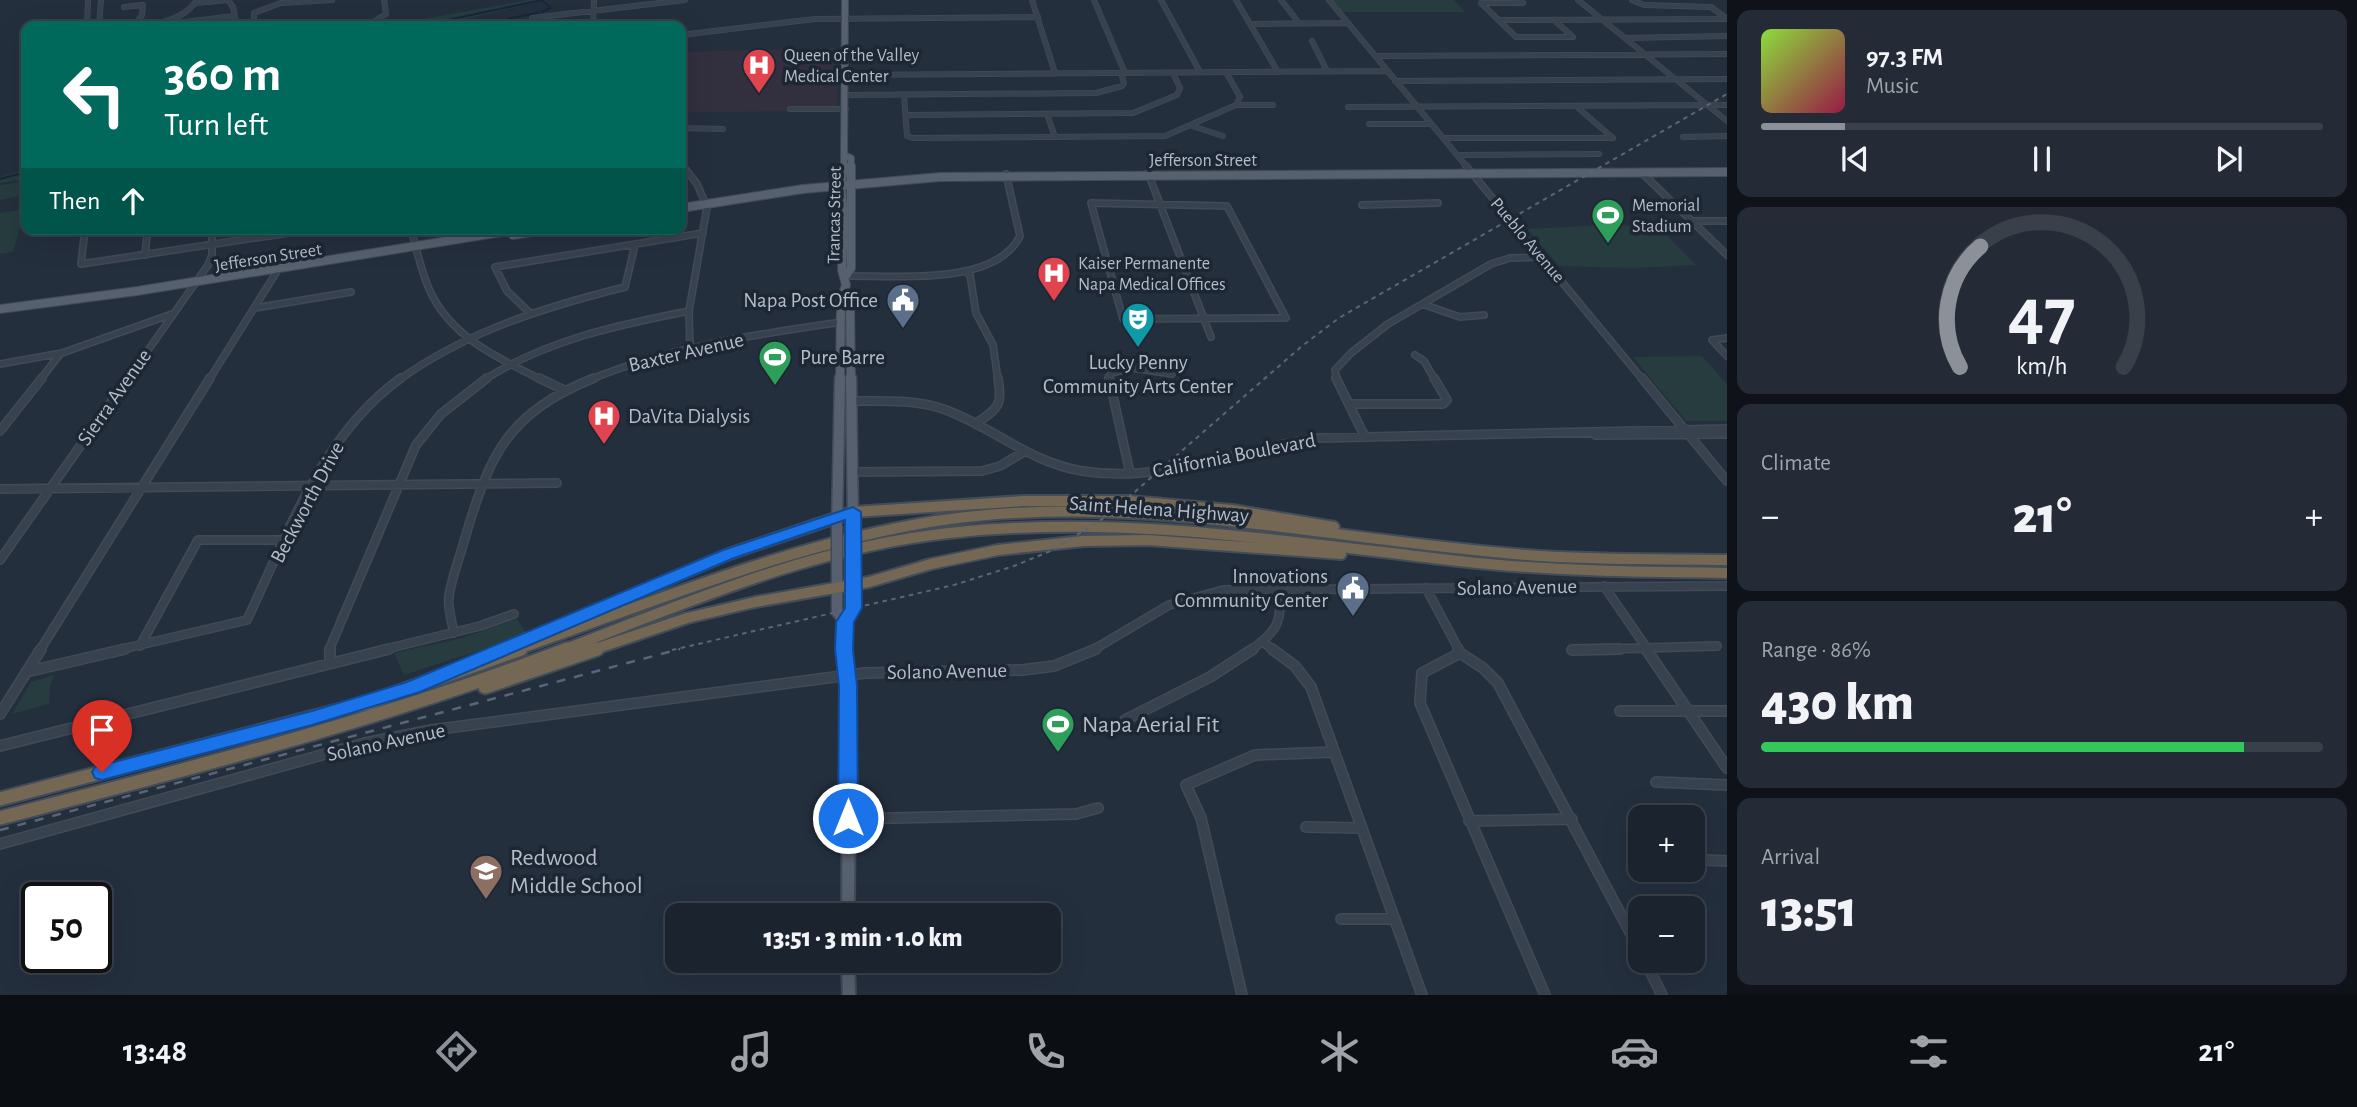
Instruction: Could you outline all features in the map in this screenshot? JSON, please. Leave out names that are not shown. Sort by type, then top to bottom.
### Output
[{"type":"highway","points":[[414,687],[729,554],[837,521],[853,512],[1052,500],[1166,503],[1243,512],[1454,548]]},
{"type":"highway","name":"Saint Helena Highway","points":[[0,799],[312,718],[414,687],[783,555],[868,534],[939,521],[1050,512],[1128,513],[1555,557],[1727,560]]},
{"type":"highway","name":"Saint Helena Highway","points":[[0,818],[371,719],[466,687],[764,576],[826,557],[944,533],[1053,524],[1142,525],[1502,565],[1590,571],[1727,573]]},
{"type":"highway","points":[[371,719],[438,702],[687,618],[755,602],[853,585],[975,554],[1037,545],[1094,541],[1194,543],[1502,565]]},
{"type":"main road","name":"Trancas Street","points":[[845,0],[846,156],[841,183],[851,268],[846,275],[845,294],[841,300],[836,574],[837,612],[845,622],[853,608],[851,338],[850,301],[845,294]]},
{"type":"main road","name":"Trancas Street","points":[[846,156],[851,158],[853,179],[842,270],[846,275]]},
{"type":"main road","points":[[821,185],[843,169]]},
{"type":"main road","name":"Jefferson Street","points":[[686,205],[853,179],[1006,175],[1727,170]]},
{"type":"main road","points":[[851,200],[859,189],[873,180]]},
{"type":"main road","points":[[821,185],[836,190],[842,196]]},
{"type":"main road","name":"Jefferson Street","points":[[0,309],[277,271],[488,235]]},
{"type":"main road","name":"Jefferson Street","points":[[416,248],[508,235]]},
{"type":"main road","points":[[842,321],[846,335],[851,338]]},
{"type":"main road","points":[[838,402],[851,401]]},
{"type":"main road","points":[[837,436],[844,438],[846,458],[853,468]]},
{"type":"main road","points":[[845,622],[848,903]]},
{"type":"main road","points":[[848,973],[849,995]]},
{"type":"street","points":[[154,21],[185,16],[196,2],[228,0],[236,21]]},
{"type":"street","points":[[254,21],[256,11],[276,3],[331,0]]},
{"type":"street","points":[[375,21],[386,14],[384,0]]},
{"type":"street","points":[[593,21],[594,0]]},
{"type":"street","points":[[532,18],[685,0]]},
{"type":"street","points":[[1032,0],[1055,73]]},
{"type":"street","points":[[846,95],[1100,93],[1122,86],[1123,72],[1094,0]]},
{"type":"street","points":[[1161,0],[1200,72]]},
{"type":"street","points":[[1236,0],[1278,72]]},
{"type":"street","points":[[1281,0],[1299,23]]},
{"type":"street","name":"Pueblo Avenue","points":[[1329,0],[1727,481]]},
{"type":"street","points":[[1521,0],[1523,3],[1481,3],[1516,37],[1573,37],[1554,20]]},
{"type":"street","points":[[1578,0],[1727,121]]},
{"type":"street","points":[[1632,0],[1644,5],[1683,2],[1711,7],[1727,19]]},
{"type":"street","points":[[87,21],[88,2],[100,2],[99,21]]},
{"type":"street","points":[[124,7],[143,5],[142,15],[137,21]]},
{"type":"street","points":[[191,21],[234,16]]},
{"type":"street","points":[[686,34],[800,20],[1038,17]]},
{"type":"street","points":[[1499,20],[1727,19]]},
{"type":"street","points":[[1252,24],[1348,23]]},
{"type":"street","points":[[1625,38],[1727,36]]},
{"type":"street","points":[[1312,41],[1327,71]]},
{"type":"street","points":[[1376,56],[1727,54]]},
{"type":"street","points":[[845,75],[1388,71]]},
{"type":"street","points":[[906,115],[1143,111],[1180,92],[1180,84],[1173,72]]},
{"type":"street","points":[[1226,72],[1240,97],[1236,106]]},
{"type":"street","points":[[1395,81],[1727,79]]},
{"type":"street","points":[[904,94],[907,136],[913,138],[1157,136],[1179,132],[1236,106],[1273,106]]},
{"type":"street","points":[[1348,107],[1727,105]]},
{"type":"street","points":[[1444,138],[1613,138],[1577,106]]},
{"type":"street","points":[[790,109],[846,109]]},
{"type":"street","points":[[1047,114],[1055,137]]},
{"type":"street","points":[[1369,124],[1432,124]]},
{"type":"street","points":[[1192,126],[1223,135]]},
{"type":"street","points":[[686,128],[723,129]]},
{"type":"street","points":[[1683,137],[1727,136]]},
{"type":"street","points":[[1457,155],[1599,154]]},
{"type":"street","points":[[686,168],[705,202],[704,233],[689,311],[690,350]]},
{"type":"street","points":[[1640,171],[1727,255]]},
{"type":"street","points":[[686,173],[690,172]]},
{"type":"street","points":[[1148,174],[1211,337]]},
{"type":"street","points":[[846,275],[949,275],[966,272],[1010,250],[1019,240],[1006,175]]},
{"type":"street","points":[[1091,203],[1161,203],[1227,206],[1286,318],[1123,319],[1091,203]]},
{"type":"street","points":[[1362,205],[1438,203]]},
{"type":"street","points":[[1692,221],[1727,221]]},
{"type":"street","points":[[530,313],[507,291],[495,267],[704,233]]},
{"type":"street","points":[[84,235],[81,264],[277,235]]},
{"type":"street","points":[[145,255],[147,235]]},
{"type":"street","name":"Sierra Avenue","points":[[0,560],[197,282],[210,261],[212,235]]},
{"type":"street","points":[[413,235],[430,293],[468,338],[511,364],[564,390]]},
{"type":"street","name":"Beckworth Drive","points":[[26,672],[247,620],[330,451],[376,398],[407,374],[468,338],[530,313],[625,287],[635,245]]},
{"type":"street","points":[[1365,437],[1337,381],[1335,370],[1366,339],[1499,260],[1542,257]]},
{"type":"street","points":[[0,714],[277,271]]},
{"type":"street","points":[[966,272],[970,275],[976,313],[993,345],[1001,396],[997,409],[975,424]]},
{"type":"street","points":[[255,308],[351,292]]},
{"type":"street","points":[[1422,304],[1460,317],[1484,315]]},
{"type":"street","points":[[330,663],[329,650],[399,484],[415,447],[433,423],[457,401],[511,364],[582,335],[689,311]]},
{"type":"street","points":[[0,364],[62,353],[172,314]]},
{"type":"street","name":"Baxter Avenue","points":[[454,633],[448,598],[481,483],[496,452],[509,434],[543,402],[564,390],[630,363],[800,327],[842,321]]},
{"type":"street","points":[[1727,338],[1712,340],[1727,356]]},
{"type":"street","points":[[0,431],[62,353]]},
{"type":"street","points":[[1350,404],[1443,404],[1447,400],[1424,361],[1415,355]]},
{"type":"street","points":[[1130,473],[1108,379],[1111,373],[1124,369],[1172,374]]},
{"type":"street","name":"California Boulevard","points":[[851,401],[932,406],[955,413],[1022,453],[1074,469],[1130,473],[1179,470],[1301,439],[1591,434],[1600,437],[1727,429]]},
{"type":"street","name":"California Boulevard","points":[[1687,433],[1727,434]]},
{"type":"street","points":[[853,468],[982,471],[1000,466],[1022,453]]},
{"type":"street","points":[[0,489],[557,483]]},
{"type":"street","points":[[140,646],[198,540],[285,540]]},
{"type":"street","points":[[1604,586],[1727,768]]},
{"type":"street","name":"Solano Avenue","points":[[0,844],[399,736],[846,676],[894,671],[1022,670],[1054,666],[1085,655],[1181,600],[1223,590],[1727,586]]},
{"type":"street","points":[[1426,588],[1460,653],[1498,682],[1628,928]]},
{"type":"street","points":[[1125,720],[1161,705],[1264,643],[1279,623],[1282,608],[1278,590]]},
{"type":"street","points":[[0,746],[454,633],[514,614]]},
{"type":"street","points":[[1264,643],[1295,666],[1311,687],[1422,995]]},
{"type":"street","points":[[1572,650],[1717,646]]},
{"type":"street","points":[[1460,653],[1422,673],[1420,703],[1545,995]]},
{"type":"street","points":[[1620,712],[1727,711]]},
{"type":"street","points":[[1242,995],[1201,818],[1186,785],[1255,755],[1334,752]]},
{"type":"street","points":[[1656,782],[1727,785]]},
{"type":"street","points":[[848,818],[1076,814],[1098,808]]},
{"type":"street","points":[[1469,821],[1572,820]]},
{"type":"street","points":[[1306,827],[1361,828]]},
{"type":"street","points":[[1705,860],[1727,861]]},
{"type":"street","points":[[1341,919],[1395,919]]},
{"type":"street","points":[[1650,973],[1662,995]]},
{"type":"shaded area","name":"Queen of the Valley Medical Center","points":[[839,48],[837,111],[686,112],[686,52]]},
{"type":"green space","points":[[529,0],[547,0],[457,21],[414,21]]},
{"type":"green space","points":[[1329,0],[1454,0],[1465,12],[1339,12]]},
{"type":"green space","points":[[21,171],[21,180],[0,183],[0,177]]},
{"type":"green space","points":[[21,182],[21,196],[0,200],[0,185]]},
{"type":"green space","points":[[21,210],[21,223],[13,252],[0,254],[0,213]]},
{"type":"green space","name":"Memorial Stadium","points":[[1604,225],[1659,227],[1696,265],[1633,268],[1559,266],[1527,229]]},
{"type":"green space","points":[[1702,356],[1727,384],[1727,421],[1686,421],[1633,357]]},
{"type":"green space","points":[[517,619],[527,635],[404,675],[394,653],[462,638]]},
{"type":"green space","points":[[54,675],[49,704],[12,714],[31,682]]},
{"type":"waterway","points":[[443,21],[542,0]]},
{"type":"waterway","points":[[542,12],[551,8],[543,1]]},
{"type":"waterway","points":[[504,21],[538,13]]},
{"type":"waterway","points":[[0,179],[21,173]]},
{"type":"railway","points":[[672,650],[954,585],[1053,550],[1107,516],[1302,346],[1339,318],[1727,94]]},
{"type":"railway","points":[[0,830],[680,649]]},
{"type":"place","name":"Queen of the Valley Medical Center","points":[[759,95]]},
{"type":"place","name":"Memorial Stadium","points":[[1608,245]]},
{"type":"place","name":"Kaiser Permanente Napa Medical Offices","points":[[1054,303]]},
{"type":"place","name":"Napa Post Office","points":[[903,330]]},
{"type":"place","name":"Lucky Penny Community Arts Center","points":[[1138,349]]},
{"type":"place","name":"Pure Barre","points":[[775,387]]},
{"type":"place","name":"DaVita Dialysis","points":[[604,446]]},
{"type":"place","name":"Innovations Community Center","points":[[1353,618]]},
{"type":"place","name":"Napa Aerial Fit","points":[[1058,754]]},
{"type":"place","name":"Redwood Middle School","points":[[486,901]]},
{"type":"route","points":[[102,772],[368,703],[414,687],[729,554],[853,512],[853,608],[845,622],[844,649],[848,686],[848,818]]}]
